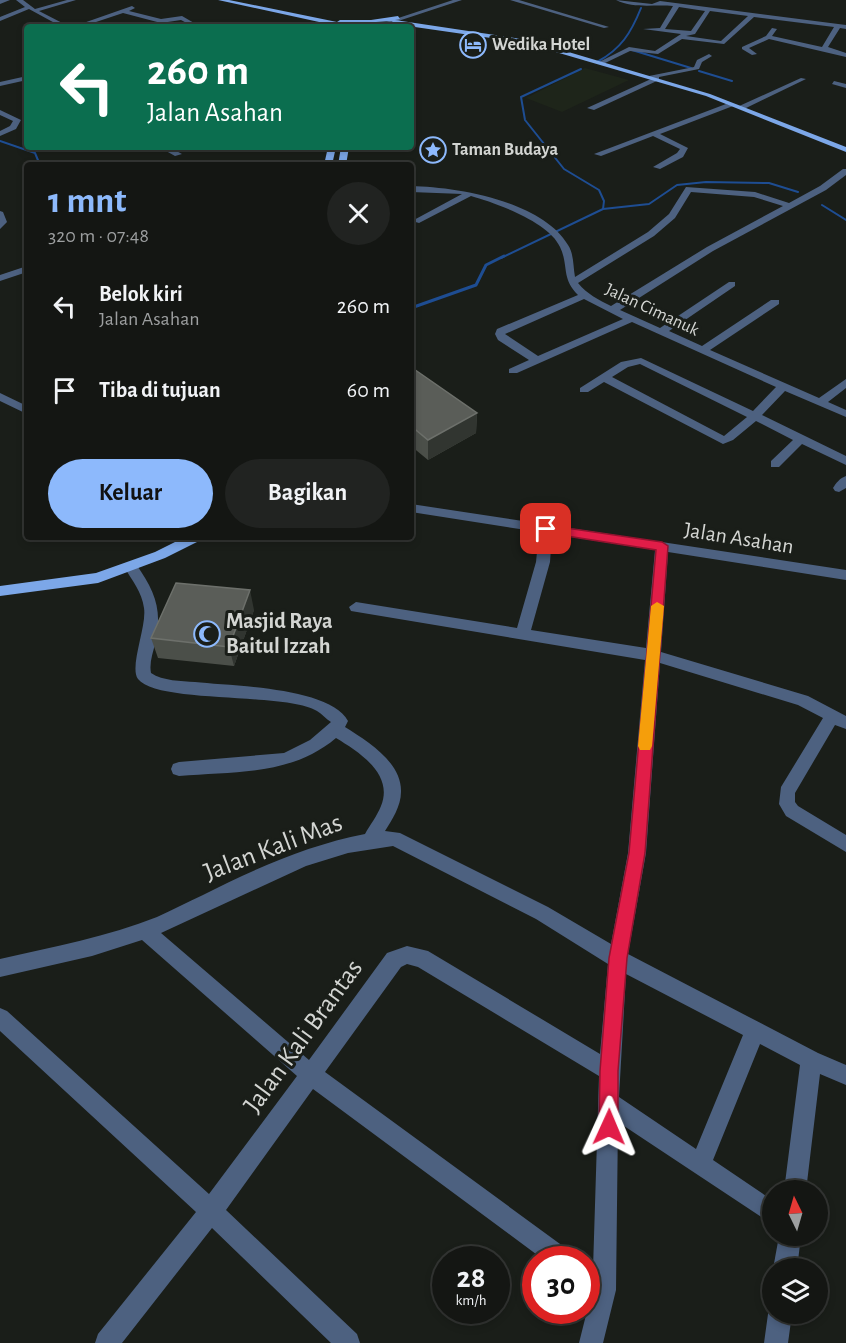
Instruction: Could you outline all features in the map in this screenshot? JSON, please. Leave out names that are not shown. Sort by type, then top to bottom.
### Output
[{"type":"main road","points":[[219,1],[325,24],[396,20],[514,39],[602,63],[741,107],[844,149]]},
{"type":"main road","points":[[414,28],[483,37],[533,47],[653,79],[844,149]]},
{"type":"main road","points":[[0,591],[98,578],[131,567],[190,540]]},
{"type":"street","points":[[0,2],[6,0]]},
{"type":"street","points":[[19,0],[31,9],[61,24]]},
{"type":"street","points":[[0,19],[31,9],[73,0]]},
{"type":"street","points":[[385,24],[459,0]]},
{"type":"street","points":[[513,0],[606,27]]},
{"type":"street","points":[[619,0],[654,6],[660,3],[677,5],[846,27]]},
{"type":"street","points":[[660,31],[677,5]]},
{"type":"street","points":[[84,24],[133,8]]},
{"type":"street","points":[[602,63],[629,49],[656,53],[696,31],[708,10]]},
{"type":"street","points":[[123,11],[158,21],[182,18],[193,24]]},
{"type":"street","points":[[646,29],[722,43],[752,16]]},
{"type":"street","points":[[754,54],[744,48],[768,37],[784,20]]},
{"type":"street","points":[[828,50],[825,46],[837,26]]},
{"type":"street","points":[[768,37],[846,55]]},
{"type":"street","points":[[591,108],[653,79],[697,68],[699,61],[709,56]]},
{"type":"street","points":[[0,84],[24,79]]},
{"type":"street","points":[[741,107],[803,79]]},
{"type":"street","points":[[834,83],[846,86]]},
{"type":"street","points":[[598,154],[729,106]]},
{"type":"street","points":[[0,112],[17,120],[12,127],[0,134]]},
{"type":"street","points":[[654,134],[684,148],[680,155],[657,167]]},
{"type":"street","points":[[169,150],[178,154]]},
{"type":"street","points":[[612,310],[710,249],[757,226],[788,205],[823,188],[846,171]]},
{"type":"street","name":"Jalan Cimanuk","points":[[414,189],[469,194],[523,214],[561,240],[565,247],[573,282],[584,296],[701,351],[846,414]]},
{"type":"street","points":[[573,282],[651,234],[672,216],[689,189],[755,195],[788,205]]},
{"type":"street","points":[[416,220],[469,194]]},
{"type":"street","points":[[0,214],[3,222],[0,225]]},
{"type":"street","points":[[0,278],[24,270]]},
{"type":"street","points":[[661,332],[732,284]]},
{"type":"street","points":[[537,360],[502,338],[501,331],[584,296]]},
{"type":"street","points":[[701,351],[775,302]]},
{"type":"street","points":[[513,371],[631,319]]},
{"type":"street","points":[[584,390],[631,362],[641,362],[846,461]]},
{"type":"street","points":[[605,378],[719,439],[727,440],[782,387]]},
{"type":"street","points":[[820,403],[846,382]]},
{"type":"street","points":[[0,396],[24,409]]},
{"type":"street","points":[[775,464],[800,439]]},
{"type":"street","name":"Jalan Asahan","points":[[414,508],[768,564],[846,574]]},
{"type":"street","points":[[522,635],[543,562],[546,529]]},
{"type":"street","points":[[598,1246],[618,958],[637,853],[662,546]]},
{"type":"street","points":[[131,567],[148,595],[152,611],[152,629],[142,669],[144,676],[152,681],[174,686],[295,699],[320,705],[340,721],[336,730],[298,756],[284,760],[179,769]]},
{"type":"street","points":[[356,607],[652,656],[803,700],[839,719],[787,792],[787,804],[792,811],[846,844]]},
{"type":"street","points":[[336,730],[363,746],[383,767],[392,784],[393,794],[388,811],[371,839]]},
{"type":"street","name":"Jalan Kali Mas","points":[[0,968],[105,944],[180,916],[276,870],[339,847],[371,839],[394,838],[412,845],[542,913],[618,958],[755,1031],[846,1075]]},
{"type":"street","points":[[143,929],[310,1074],[544,1246]]},
{"type":"street","name":"Jalan Kali Brantas","points":[[107,1343],[210,1211],[394,960],[407,955],[421,958],[609,1071]]},
{"type":"street","points":[[0,1018],[210,1211],[348,1343]]},
{"type":"street","points":[[700,1165],[755,1031]]},
{"type":"street","points":[[796,1180],[811,1060]]},
{"type":"street","points":[[609,1103],[762,1206]]},
{"type":"street","points":[[591,1343],[592,1324]]},
{"type":"street","points":[[776,1343],[779,1324]]},
{"type":"shaded area","points":[[585,68],[629,80],[562,112],[526,98]]},
{"type":"building","points":[[414,369],[477,413],[428,440],[414,428]]},
{"type":"building","points":[[176,583],[250,590],[229,647],[151,638]]},
{"type":"waterway","points":[[597,62],[613,52],[624,40],[641,8]]},
{"type":"waterway","points":[[632,50],[691,68]]},
{"type":"waterway","points":[[581,69],[521,97],[525,120],[564,169],[599,190],[604,201],[603,209]]},
{"type":"waterway","points":[[699,71],[732,81]]},
{"type":"waterway","points":[[0,141],[24,149]]},
{"type":"waterway","points":[[26,150],[35,153],[39,162]]},
{"type":"waterway","points":[[603,209],[649,204],[677,185],[706,182],[769,183],[798,192]]},
{"type":"waterway","points":[[822,205],[846,220]]},
{"type":"waterway","points":[[501,258],[603,209]]},
{"type":"waterway","points":[[414,307],[476,285],[486,265],[504,256]]},
{"type":"slow traffic","points":[[645,746],[657,606]]},
{"type":"place","name":"Wedika Hotel","points":[[473,45]]},
{"type":"place","name":"Taman Budaya","points":[[433,150]]},
{"type":"place","name":"Masjid Raya Baitul Izzah","points":[[207,634]]},
{"type":"route","points":[[546,529],[662,546],[637,853],[618,958],[609,1071],[609,1127]]}]
